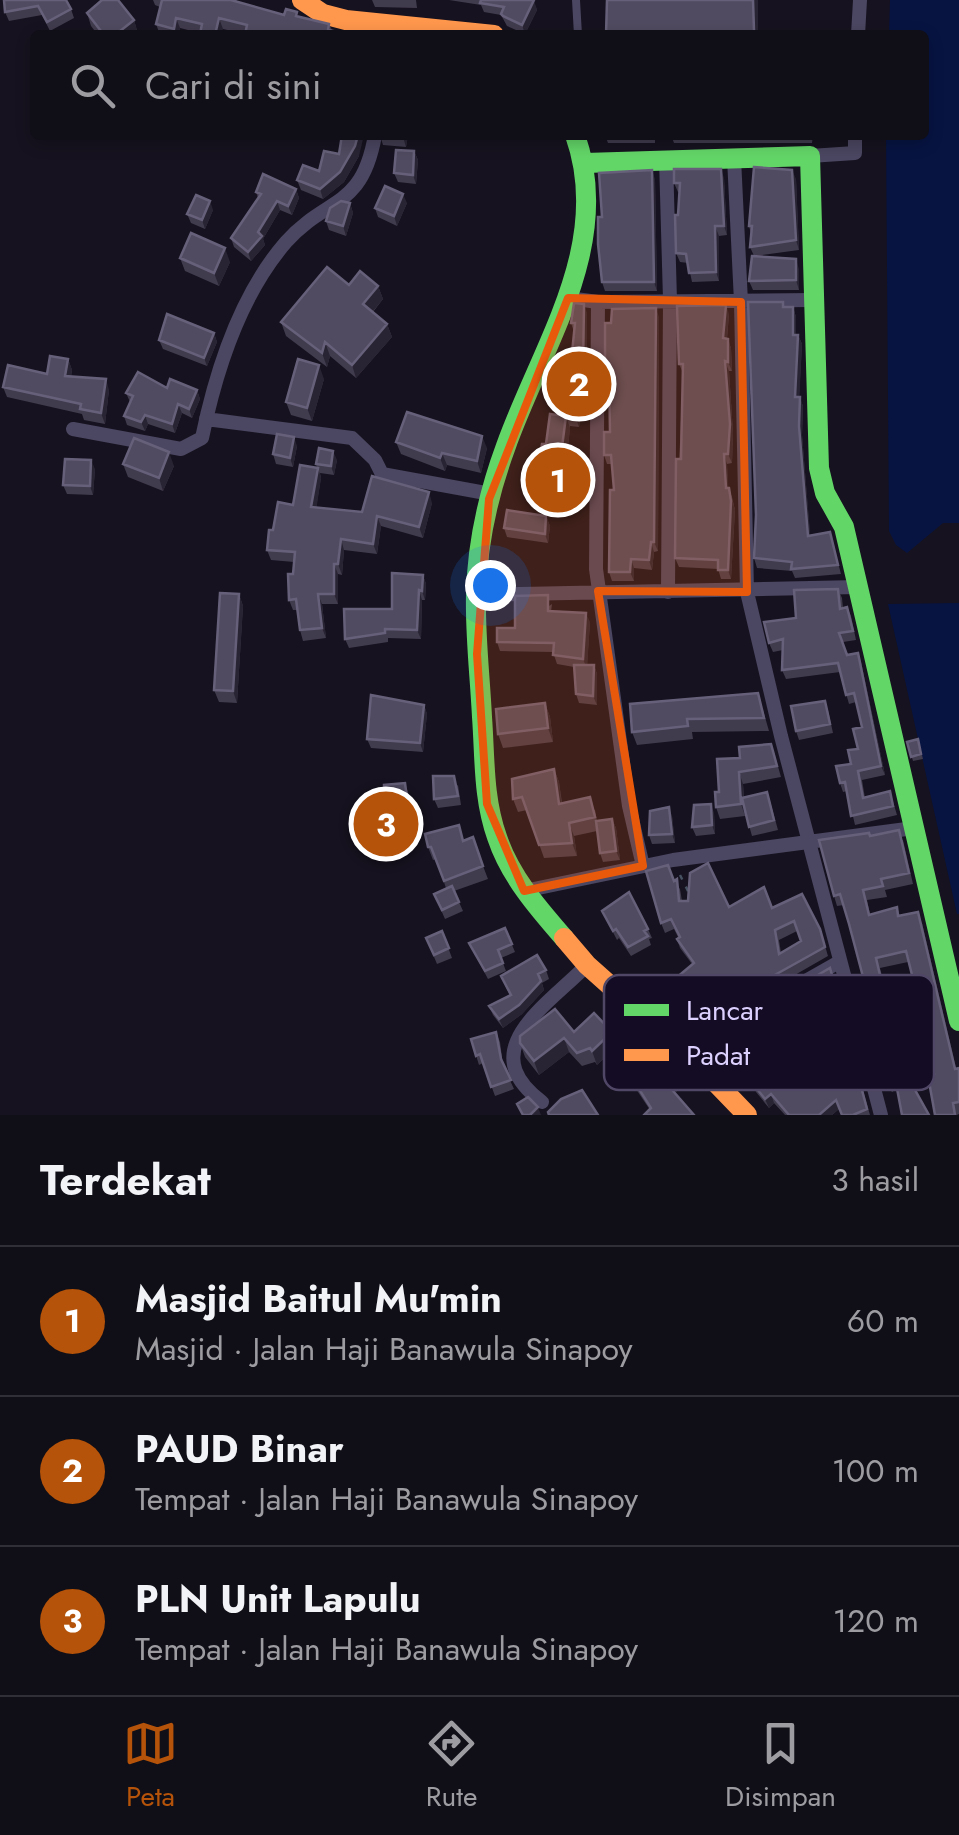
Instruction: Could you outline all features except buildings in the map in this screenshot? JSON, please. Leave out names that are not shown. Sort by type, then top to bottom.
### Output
[{"type":"main road","points":[[302,0],[324,14],[383,30]]},
{"type":"main road","points":[[396,30],[430,26],[458,30]]},
{"type":"main road","points":[[577,140],[585,163],[587,195],[582,259],[521,404],[491,494],[476,595],[487,804],[498,841],[524,891],[604,980]]},
{"type":"main road","points":[[585,163],[810,156],[818,468],[844,527],[959,1017]]},
{"type":"main road","points":[[723,1090],[747,1115]]},
{"type":"street","points":[[858,30],[860,0]]},
{"type":"street","points":[[73,429],[181,449],[202,438],[228,345],[262,278],[288,240],[354,191],[370,160],[374,140]]},
{"type":"street","points":[[810,156],[855,153],[856,140]]},
{"type":"street","points":[[666,158],[670,300],[668,592]]},
{"type":"street","points":[[734,158],[747,592],[843,975]]},
{"type":"street","points":[[568,298],[598,302],[812,300]]},
{"type":"street","points":[[598,302],[598,591],[629,806],[643,866]]},
{"type":"street","points":[[206,419],[352,438],[375,460],[382,474],[491,494]]},
{"type":"street","points":[[476,595],[858,587]]},
{"type":"street","points":[[524,891],[643,866],[914,828]]},
{"type":"street","points":[[816,975],[839,962]]},
{"type":"street","points":[[542,1102],[512,1064],[515,1044],[526,1026],[587,965]]},
{"type":"street","points":[[874,1090],[881,1115]]},
{"type":"lane","points":[[576,0],[578,30]]},
{"type":"lane","points":[[583,140],[585,163]]},
{"type":"highlighted area","points":[[568,298],[741,302],[747,592],[598,591],[643,866],[524,891],[487,804],[477,654],[489,499]]},
{"type":"shaded area","points":[[890,0],[959,0],[959,523],[943,523],[907,553],[896,545],[889,531],[886,140],[929,140],[929,30],[889,30]]},
{"type":"shaded area","points":[[959,603],[959,914],[957,914],[888,604]]},
{"type":"traffic: fast","points":[[564,938],[517,878],[492,822],[485,777],[476,595],[481,538],[494,482],[569,294],[580,255],[586,216],[585,176],[576,140]]},
{"type":"traffic: fast","points":[[585,163],[810,156],[819,468],[825,493],[844,527],[959,1021]]},
{"type":"traffic: slow","points":[[302,0],[323,14],[346,20],[445,30]]},
{"type":"traffic: slow","points":[[564,938],[604,980]]},
{"type":"traffic: slow","points":[[723,1090],[747,1115]]},
{"type":"place","name":"PAUD Binar","points":[[579,384]]},
{"type":"place","name":"Masjid Baitul Mu'min","points":[[558,480]]},
{"type":"place","name":"PLN Unit Lapulu","points":[[386,824]]}]
